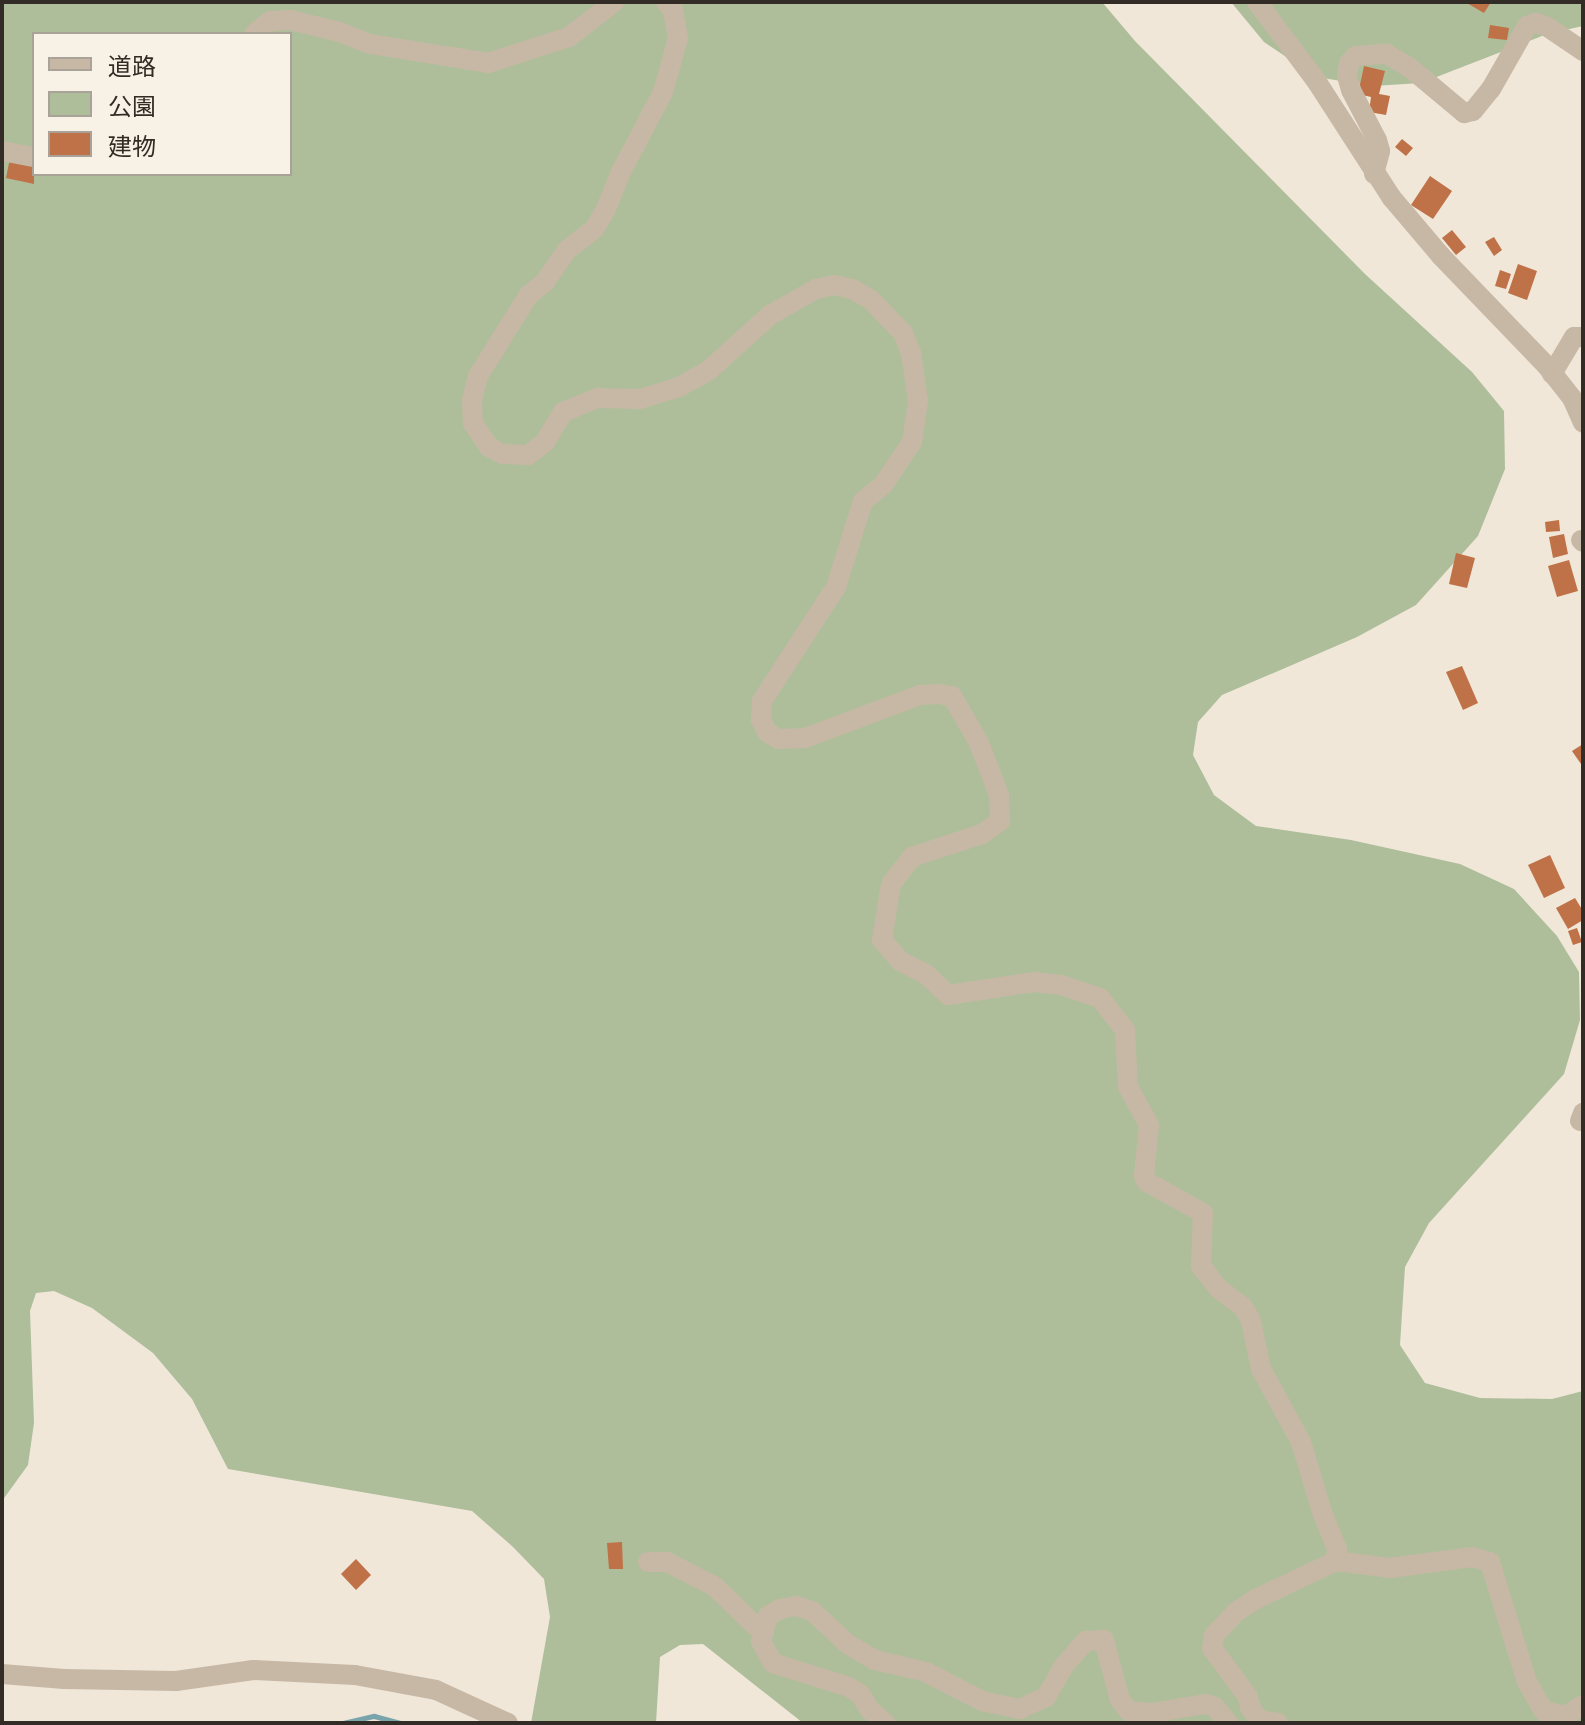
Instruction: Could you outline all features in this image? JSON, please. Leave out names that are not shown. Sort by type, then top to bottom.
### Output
[{"type":"street","points":[[256,32],[270,21],[290,20],[370,44],[488,63],[569,37],[614,2]]},
{"type":"street","points":[[666,2],[673,10],[678,38],[663,92],[594,229],[567,250],[545,282],[528,296],[478,376],[472,400],[473,423],[489,447],[502,454],[528,455],[545,442],[563,412],[598,398],[640,399],[679,387],[708,371],[770,315],[816,289],[834,285],[852,289],[870,299],[903,333],[911,353],[918,401],[912,442],[883,485],[863,501],[836,587],[762,701],[761,720],[767,732],[778,739],[805,738],[920,695],[952,696],[994,776],[1001,809],[1000,821],[982,834],[912,857],[891,884],[882,940],[900,961],[927,975],[948,995],[1034,982],[1061,985],[1100,998],[1116,1015],[1125,1030],[1129,1049],[1128,1087],[1149,1125],[1144,1176],[1147,1182],[1203,1213],[1201,1266],[1219,1289],[1243,1307],[1251,1321],[1271,1392],[1301,1442],[1322,1512],[1337,1549],[1336,1561]]},
{"type":"street","points":[[1257,2],[1317,82],[1374,174],[1416,229],[1552,374],[1572,398],[1583,423]]},
{"type":"street","points":[[1374,174],[1380,151],[1377,140],[1347,76],[1349,63],[1356,56],[1387,54],[1409,67],[1464,113],[1473,111],[1491,89],[1527,26],[1535,23],[1546,26],[1583,51]]},
{"type":"street","points":[[2,151],[32,157]]},
{"type":"street","points":[[1552,374],[1574,337],[1583,337]]},
{"type":"street","points":[[1278,1723],[1259,1720],[1250,1707],[1248,1697],[1212,1648],[1214,1636],[1236,1612],[1256,1599],[1336,1561],[1390,1568],[1472,1557],[1490,1562],[1527,1682],[1544,1711],[1565,1716],[1583,1705]]},
{"type":"street","points":[[648,1562],[667,1562],[714,1586],[762,1632]]},
{"type":"street","points":[[885,1723],[849,1687],[773,1663],[765,1655],[762,1632],[768,1616],[780,1609],[796,1606],[812,1611],[849,1645],[875,1660],[926,1672],[982,1701],[1020,1709],[1046,1697],[1063,1667],[1086,1641],[1104,1640],[1120,1700],[1129,1711],[1152,1713],[1205,1704],[1215,1707],[1228,1723]]},
{"type":"street","points":[[2,1674],[64,1679],[176,1681],[253,1670],[355,1675],[436,1690],[508,1723]]},
{"type":"green space","points":[[2,2],[1102,2],[1135,41],[1365,274],[1472,372],[1504,411],[1505,469],[1478,536],[1416,605],[1357,637],[1222,695],[1198,722],[1193,755],[1214,795],[1256,826],[1351,840],[1460,864],[1514,889],[1557,936],[1579,972],[1580,1020],[1564,1074],[1429,1223],[1405,1267],[1400,1345],[1425,1383],[1480,1398],[1552,1399],[1583,1391],[1583,1723],[803,1723],[703,1644],[680,1645],[660,1657],[656,1723],[531,1723],[550,1617],[544,1579],[513,1547],[472,1511],[228,1469],[192,1399],[153,1353],[92,1308],[54,1291],[36,1293],[30,1311],[34,1423],[28,1465],[2,1501]]},
{"type":"green space","points":[[1231,2],[1583,2],[1583,26],[1547,34],[1421,83],[1373,86],[1316,77],[1264,42]]},
{"type":"building","points":[[1465,2],[1491,2],[1484,13]]},
{"type":"building","points":[[1490,25],[1509,28],[1507,40],[1488,38]]},
{"type":"building","points":[[1364,66],[1385,71],[1379,94],[1390,96],[1386,115],[1369,112],[1371,97],[1358,94]]},
{"type":"building","points":[[1402,139],[1413,148],[1406,156],[1395,147]]},
{"type":"building","points":[[10,158],[32,163],[34,184],[6,178]]},
{"type":"building","points":[[1430,176],[1452,191],[1433,219],[1411,205]]},
{"type":"building","points":[[1452,230],[1466,247],[1456,255],[1442,238]]},
{"type":"building","points":[[1494,237],[1502,250],[1494,256],[1485,242]]},
{"type":"building","points":[[1518,264],[1537,271],[1527,300],[1508,293]]},
{"type":"building","points":[[1500,270],[1511,274],[1506,289],[1495,286]]},
{"type":"building","points":[[1559,520],[1560,531],[1546,532],[1545,522]]},
{"type":"building","points":[[1564,534],[1568,554],[1553,558],[1549,537]]},
{"type":"building","points":[[1456,553],[1475,558],[1467,588],[1449,584]]},
{"type":"building","points":[[1569,560],[1578,591],[1557,597],[1548,566]]},
{"type":"building","points":[[1462,666],[1478,703],[1463,710],[1446,672]]},
{"type":"building","points":[[1583,744],[1583,767],[1572,751]]},
{"type":"building","points":[[1550,855],[1565,888],[1544,898],[1528,865]]},
{"type":"building","points":[[1575,898],[1583,911],[1583,920],[1568,929],[1556,908]]},
{"type":"building","points":[[1577,928],[1582,942],[1573,945],[1568,931]]},
{"type":"building","points":[[622,1542],[623,1569],[609,1569],[607,1543]]},
{"type":"building","points":[[356,1559],[371,1575],[356,1590],[341,1574]]},
{"type":"waterway","points":[[343,1723],[374,1716],[401,1723]]}]
